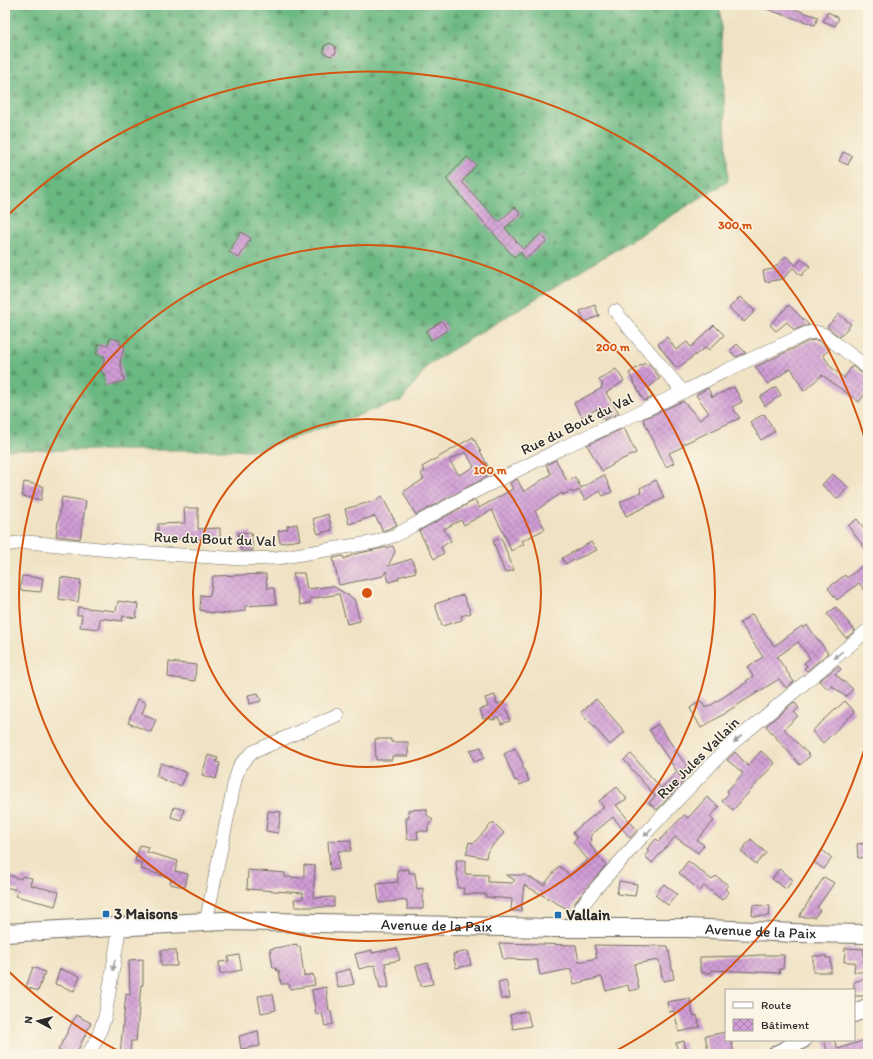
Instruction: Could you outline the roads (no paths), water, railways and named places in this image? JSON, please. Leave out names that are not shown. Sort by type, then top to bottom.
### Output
[{"type":"main road","name":"Avenue de la Paix","points":[[5,933],[206,922],[270,922],[575,928],[688,928],[795,933],[868,934]]},
{"type":"street","points":[[615,311],[683,392]]},
{"type":"street","name":"Rue du Bout du Val","points":[[5,547],[10,544],[27,542],[121,551],[242,559],[277,558],[375,542],[396,535],[468,495],[562,448],[683,392],[737,365],[807,334],[815,332],[823,334],[833,340],[868,368]]},
{"type":"street","name":"Rue Jules Vallain","points":[[575,928],[577,917],[582,906],[596,888],[642,837],[727,748],[868,630]]},
{"type":"street","points":[[206,922],[235,780],[240,765],[253,752],[337,715]]},
{"type":"street","points":[[88,1054],[97,1039],[105,1017],[118,937],[118,926]]},
{"type":"street","points":[[855,1013],[868,1006]]},
{"type":"street","points":[[776,1054],[801,1041]]},
{"type":"place","name":"3 Maisons","points":[[106,914]]},
{"type":"place","name":"Vallain","points":[[558,915]]}]
